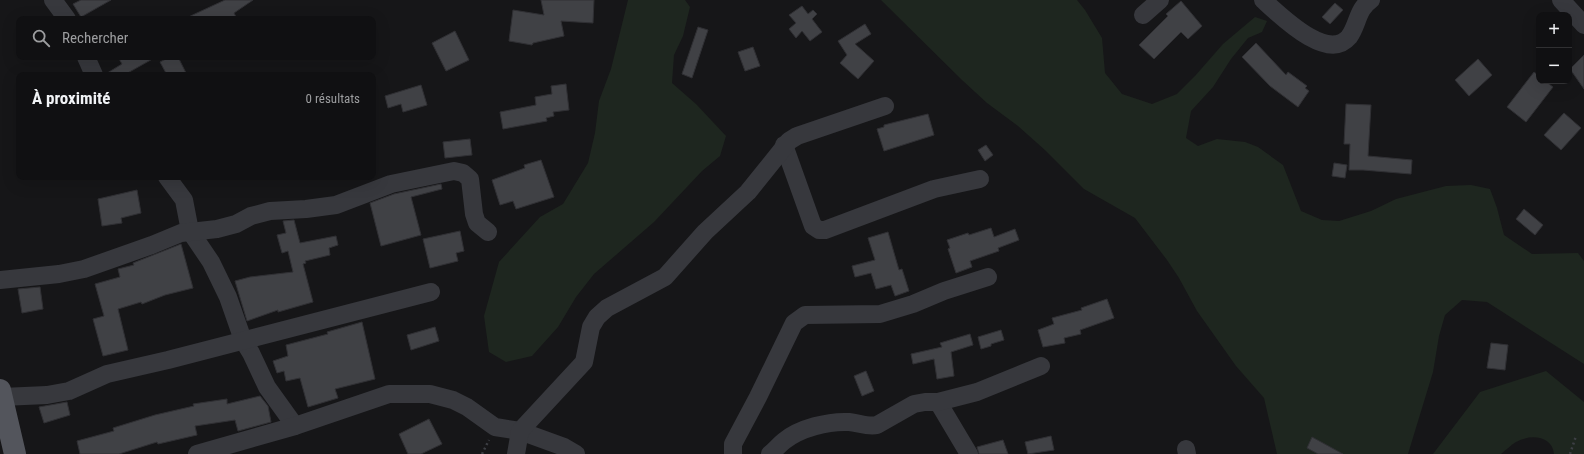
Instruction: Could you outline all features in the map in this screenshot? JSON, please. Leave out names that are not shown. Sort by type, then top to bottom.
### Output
[{"type":"main road","points":[[1,393],[15,454]]},
{"type":"street","points":[[53,0],[65,16]]},
{"type":"street","points":[[1143,15],[1160,0]]},
{"type":"street","points":[[1262,0],[1295,28],[1310,38],[1332,45],[1341,43],[1349,36],[1361,9],[1371,0]]},
{"type":"street","points":[[1561,0],[1584,25]]},
{"type":"street","points":[[87,60],[93,72]]},
{"type":"street","points":[[516,454],[520,431],[584,362],[591,327],[597,317],[607,308],[665,277],[705,232],[748,192],[784,145],[797,136],[885,106]]},
{"type":"street","points":[[784,145],[813,226],[819,230],[825,230],[934,189],[980,179]]},
{"type":"street","points":[[0,280],[60,274],[84,269],[152,245],[171,236],[190,231],[217,229],[236,224],[251,216],[270,211],[306,209],[336,205],[391,184],[454,171],[463,173],[470,179],[474,214],[477,223],[488,232]]},
{"type":"street","points":[[169,180],[184,200],[190,231],[211,262],[228,297],[243,340],[251,353],[267,387],[295,426]]},
{"type":"street","points":[[733,454],[733,444],[794,323],[805,315],[880,314],[913,304],[988,277]]},
{"type":"street","points":[[1,393],[47,395],[69,391],[107,374],[431,292]]},
{"type":"street","points":[[770,454],[784,440],[807,429],[827,423],[848,422],[873,426],[877,425],[914,404],[938,402],[977,392],[1041,366]]},
{"type":"street","points":[[197,454],[295,426],[389,394],[430,394],[453,400],[495,427],[520,431],[564,447],[576,454]]},
{"type":"street","points":[[938,402],[968,454]]},
{"type":"path","points":[[1570,454],[1576,436]]},
{"type":"shaded area","points":[[628,0],[685,0],[690,7],[683,36],[674,55],[672,83],[696,104],[726,136],[720,156],[702,171],[654,222],[594,274],[576,297],[558,327],[532,356],[506,362],[489,352],[484,316],[499,262],[540,217],[563,204],[588,163],[595,133],[599,101],[611,69]]},
{"type":"shaded area","points":[[881,0],[1077,0],[1102,38],[1105,73],[1122,94],[1152,104],[1177,94],[1223,44],[1255,17],[1267,21],[1262,32],[1248,38],[1231,59],[1213,87],[1191,111],[1186,138],[1198,146],[1217,139],[1245,142],[1258,147],[1283,165],[1301,211],[1322,220],[1339,221],[1371,211],[1396,199],[1446,186],[1471,185],[1490,189],[1504,235],[1532,254],[1578,253],[1584,261],[1584,364],[1487,302],[1462,300],[1445,315],[1439,336],[1433,372],[1408,454],[1277,454],[1264,398],[1236,366],[1197,311],[1179,278],[1167,260],[1135,218],[1084,189],[1046,151],[1018,126],[987,103],[962,80]]},
{"type":"shaded area","points":[[1546,371],[1584,402],[1584,454],[1554,454],[1549,443],[1540,438],[1534,437],[1522,439],[1516,442],[1501,454],[1433,454],[1480,392]]},
{"type":"building","points":[[81,0],[111,0],[83,16],[80,16],[73,4]]},
{"type":"building","points":[[225,0],[253,0],[234,13],[236,16],[190,16]]},
{"type":"building","points":[[541,0],[594,0],[593,23],[561,21],[564,36],[533,43],[532,45],[509,41],[513,10],[544,15]]},
{"type":"building","points":[[1181,1],[1202,26],[1188,39],[1181,32],[1154,59],[1139,45],[1168,16],[1166,14]]},
{"type":"building","points":[[1335,3],[1343,10],[1330,24],[1322,17]]},
{"type":"building","points":[[802,6],[808,14],[813,10],[817,14],[812,19],[822,32],[810,41],[802,31],[796,38],[789,29],[796,23],[789,15]]},
{"type":"building","points":[[865,24],[871,34],[855,44],[874,61],[858,79],[840,63],[847,55],[838,41]]},
{"type":"building","points":[[698,27],[708,30],[692,78],[682,74]]},
{"type":"building","points":[[455,31],[469,60],[446,71],[432,43]]},
{"type":"building","points":[[1256,43],[1286,75],[1288,72],[1307,86],[1305,88],[1309,91],[1298,107],[1270,86],[1242,57]]},
{"type":"building","points":[[753,47],[760,66],[745,71],[738,52]]},
{"type":"building","points":[[1584,55],[1584,89],[1572,72],[1572,67]]},
{"type":"building","points":[[1478,59],[1492,75],[1469,96],[1455,80]]},
{"type":"building","points":[[120,60],[151,60],[129,72],[109,72],[122,64]]},
{"type":"building","points":[[164,60],[180,60],[186,72],[165,72],[160,62]]},
{"type":"building","points":[[1534,72],[1536,74],[1536,84],[1549,84],[1553,87],[1526,122],[1507,107]]},
{"type":"building","points":[[566,84],[569,110],[553,112],[554,116],[546,118],[547,121],[503,129],[500,112],[536,105],[535,97],[552,94],[551,86]]},
{"type":"building","points":[[421,85],[427,105],[403,112],[401,104],[388,108],[385,96]]},
{"type":"building","points":[[1346,104],[1371,105],[1368,156],[1412,160],[1411,174],[1349,170],[1350,144],[1344,144]]},
{"type":"building","points":[[1564,113],[1581,128],[1561,150],[1544,135]]},
{"type":"building","points":[[928,114],[934,135],[884,151],[877,129],[884,127],[884,125]]},
{"type":"building","points":[[470,139],[472,155],[445,158],[443,142]]},
{"type":"building","points":[[986,145],[993,155],[985,161],[978,150]]},
{"type":"building","points":[[541,160],[554,197],[516,209],[513,201],[500,205],[492,180],[525,168],[524,165]]},
{"type":"building","points":[[1334,163],[1347,165],[1345,178],[1332,176]]},
{"type":"building","points":[[441,184],[442,189],[411,197],[421,235],[381,246],[370,203],[394,194]]},
{"type":"building","points":[[137,190],[141,213],[121,218],[122,223],[102,226],[98,199]]},
{"type":"building","points":[[1524,209],[1543,225],[1535,235],[1516,219]]},
{"type":"building","points":[[294,220],[300,243],[336,236],[338,245],[329,248],[330,255],[305,261],[306,263],[303,264],[313,302],[278,312],[278,310],[247,321],[235,281],[250,277],[293,272],[288,251],[282,253],[277,235],[286,233],[283,221]]},
{"type":"building","points":[[991,228],[994,237],[1015,229],[1019,240],[998,248],[999,251],[970,261],[972,267],[956,273],[948,249],[950,248],[947,240],[968,233],[969,235]]},
{"type":"building","points":[[460,231],[464,251],[456,253],[458,261],[430,268],[423,239]]},
{"type":"building","points":[[888,232],[899,270],[902,269],[909,291],[895,296],[891,285],[876,289],[871,273],[855,277],[852,266],[875,260],[868,238]]},
{"type":"building","points":[[181,244],[193,288],[165,295],[142,304],[141,302],[118,309],[128,350],[103,356],[93,319],[104,316],[95,284],[120,277],[118,269],[134,265],[133,263]]},
{"type":"building","points":[[40,287],[43,309],[22,313],[18,289]]},
{"type":"building","points":[[1107,299],[1114,318],[1080,330],[1081,334],[1064,338],[1065,343],[1043,347],[1038,330],[1054,324],[1052,318],[1082,310],[1081,308]]},
{"type":"building","points":[[362,322],[375,379],[335,389],[338,398],[308,407],[300,378],[286,381],[284,371],[277,373],[273,361],[288,356],[286,345],[328,334],[327,332]]},
{"type":"building","points":[[435,327],[439,341],[411,350],[407,335]]},
{"type":"building","points":[[1001,330],[1004,340],[981,349],[978,337]]},
{"type":"building","points":[[970,334],[973,345],[951,352],[954,376],[937,379],[934,359],[913,364],[911,354],[942,347],[940,343]]},
{"type":"building","points":[[1491,343],[1508,345],[1505,370],[1487,368]]},
{"type":"building","points":[[866,371],[874,391],[862,396],[854,376]]},
{"type":"building","points":[[260,396],[268,406],[271,422],[238,431],[235,420],[195,426],[197,435],[158,444],[157,442],[119,454],[80,454],[77,441],[114,431],[113,428],[155,415],[194,406],[193,404],[227,399],[227,404]]},
{"type":"building","points":[[67,402],[70,415],[44,423],[39,407]]},
{"type":"building","points":[[429,419],[442,444],[421,454],[408,454],[399,434]]},
{"type":"building","points":[[1051,436],[1054,450],[1028,454],[1025,442]]},
{"type":"building","points":[[1312,437],[1343,454],[1318,454],[1307,448]]},
{"type":"building","points":[[1003,440],[1008,454],[979,454],[977,447]]}]
